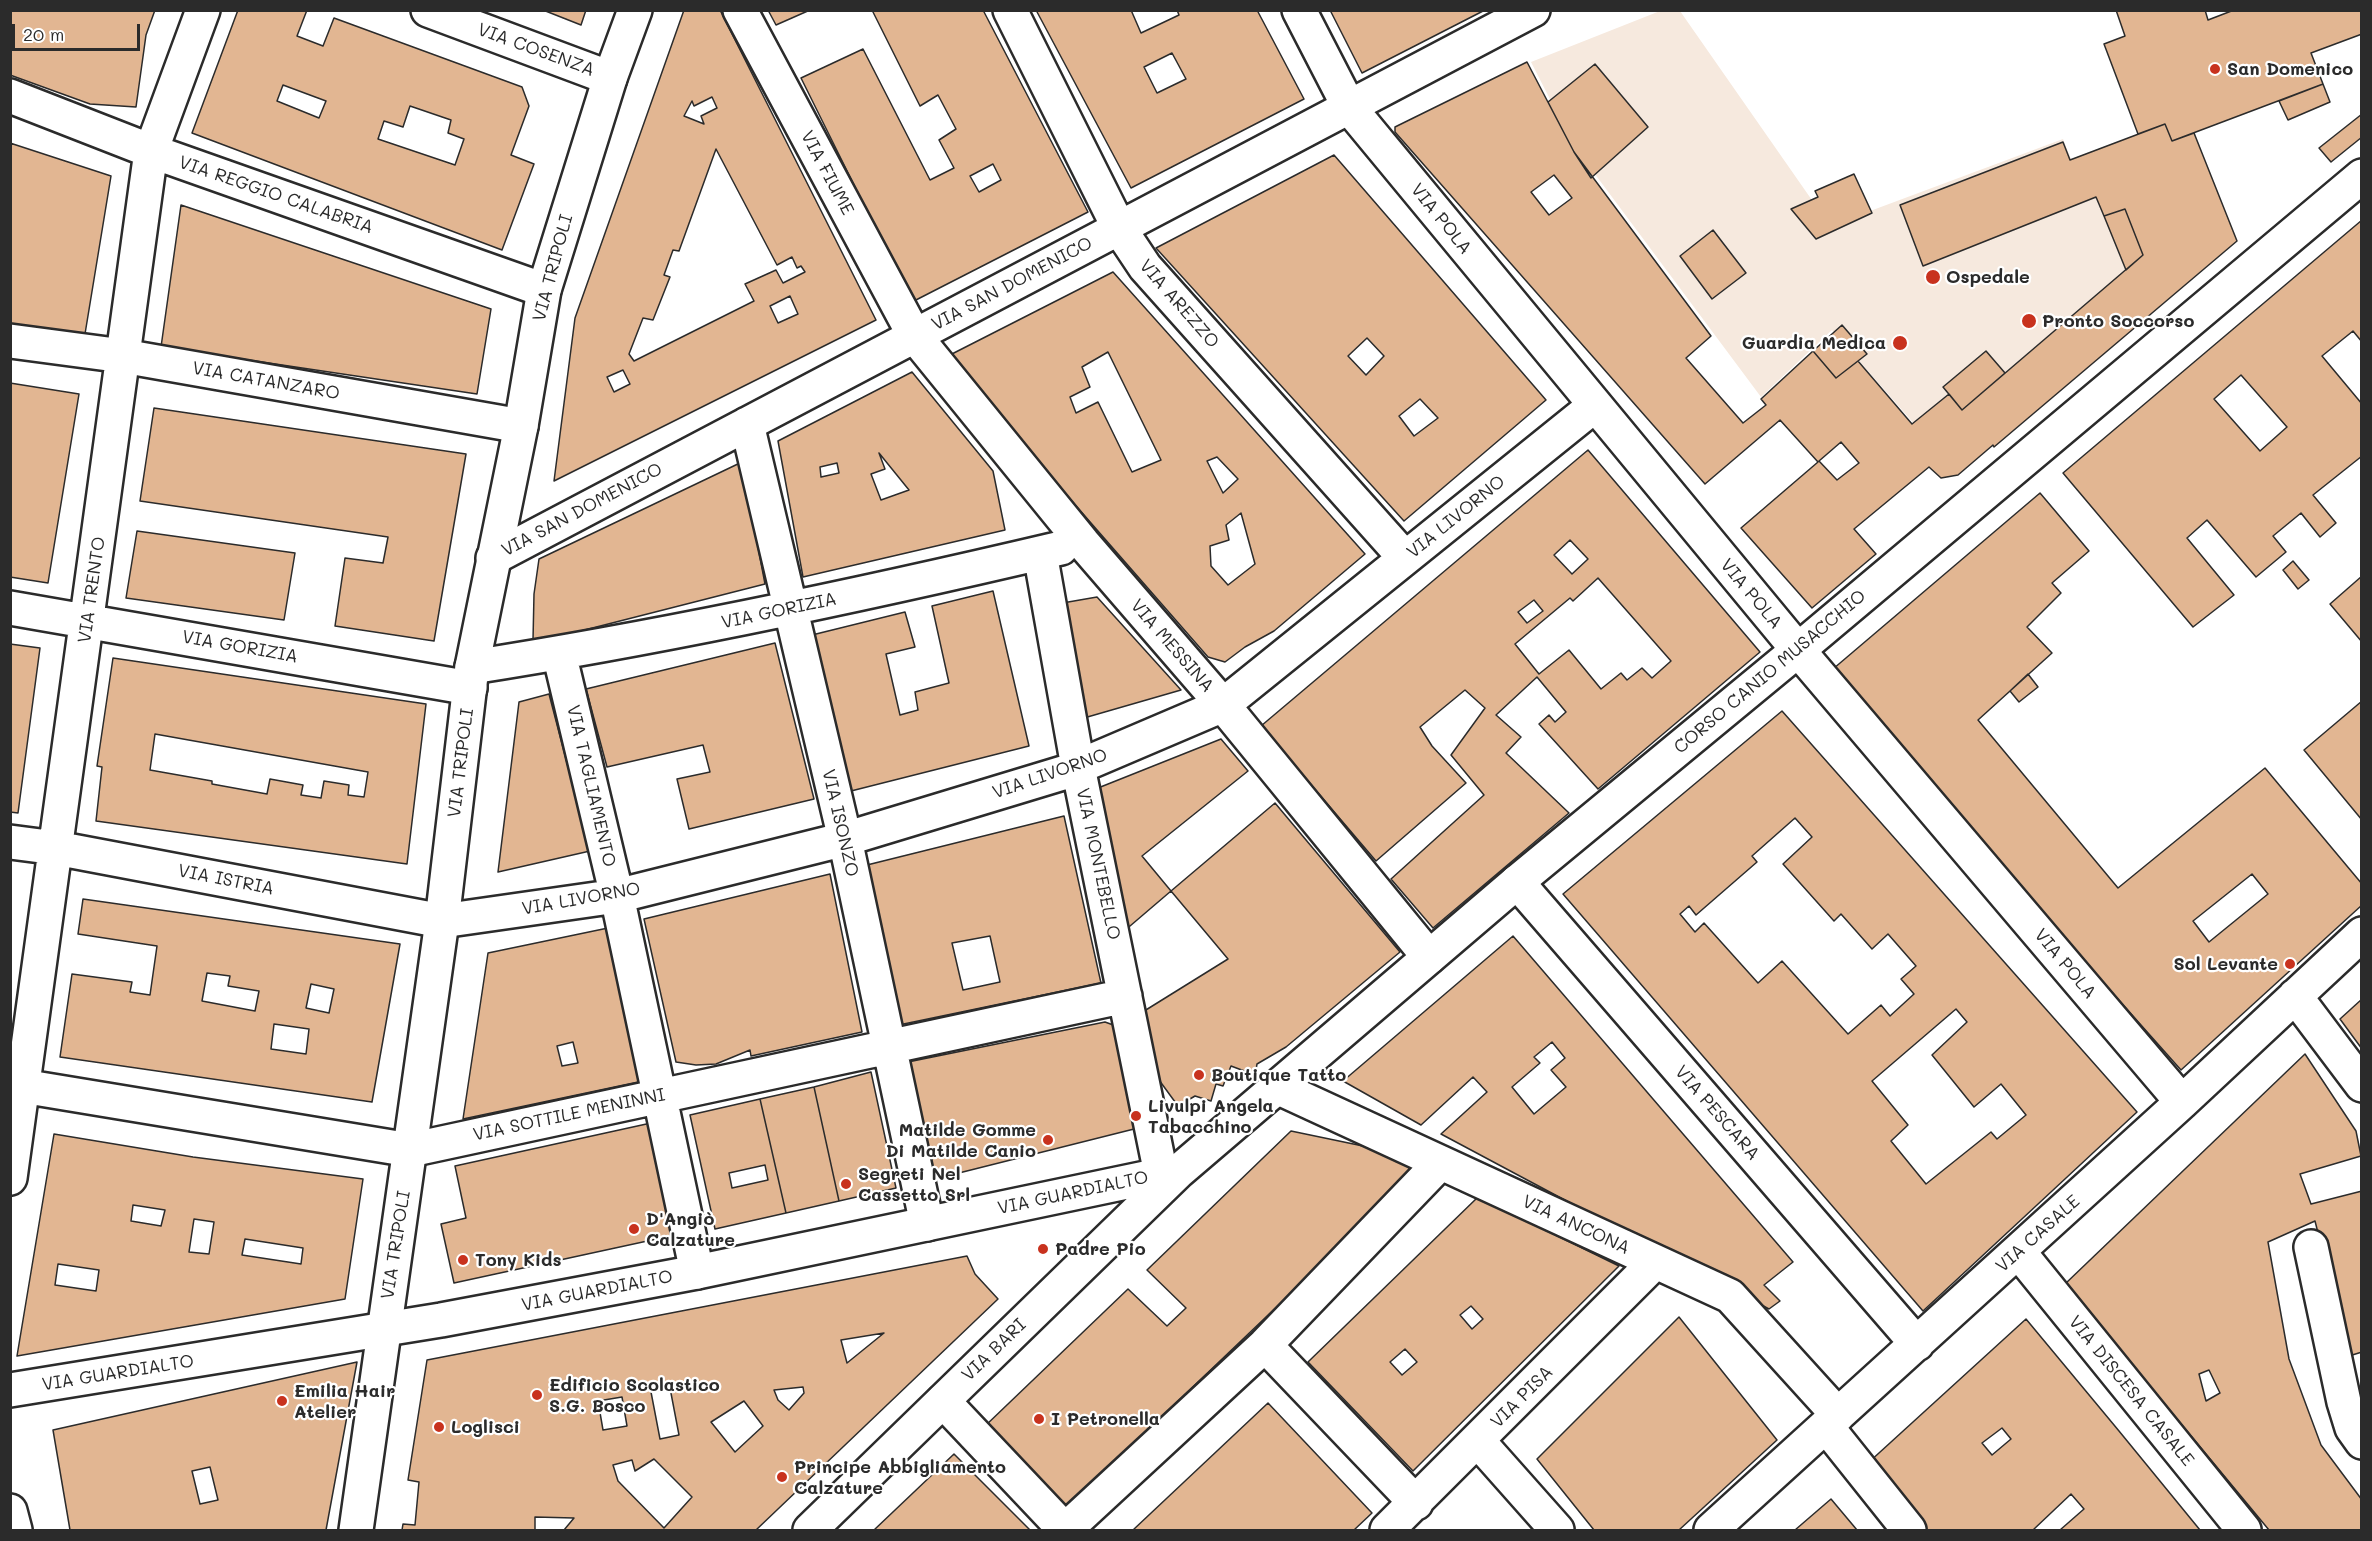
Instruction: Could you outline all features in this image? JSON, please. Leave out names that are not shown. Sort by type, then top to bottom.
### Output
[{"type":"street","name":"VIA TRENTO","points":[[10,1178],[17,1084],[56,848],[151,151],[203,10]]},
{"type":"street","name":"VIA COSENZA","points":[[428,10],[610,78]]},
{"type":"street","name":"VIA TRIPOLI","points":[[356,1530],[442,921],[471,677],[544,290],[610,78],[635,10]]},
{"type":"street","name":"VIA FIUME","points":[[740,10],[914,335]]},
{"type":"street","name":"VIA AREZZO","points":[[1010,10],[1119,228],[1145,267],[1405,558]]},
{"type":"street","name":"VIA POLA","points":[[1299,10],[1349,107],[1798,650],[2182,1102]]},
{"type":"street","name":"VIA SAN DOMENICO","points":[[493,558],[1533,10]]},
{"type":"street","name":"VIA REGGIO CALABRIA","points":[[10,96],[151,151],[544,290]]},
{"type":"street","name":"CORSO CANIO MUSACCHIO","points":[[1170,1173],[1277,1087],[1517,882],[1798,650],[2361,176]]},
{"type":"street","name":"VIA MESSINA","points":[[914,335],[1083,543],[1223,705],[1429,957]]},
{"type":"street","name":"VIA CATANZARO","points":[[10,341],[123,356],[520,426]]},
{"type":"street","name":"VIA LIVORNO","points":[[442,921],[617,896],[845,839],[1078,767],[1223,705],[1594,405]]},
{"type":"street","name":"VIA ISONZO","points":[[747,424],[845,839],[927,1224]]},
{"type":"street","name":"VIA GORIZIA","points":[[10,608],[471,677],[559,653],[790,610],[1083,543]]},
{"type":"street","name":"VIA MONTEBELLO","points":[[1040,553],[1078,767],[1125,996],[1170,1173]]},
{"type":"street","name":"VIA TAGLIAMENTO","points":[[559,653],[617,896],[697,1272]]},
{"type":"street","name":"VIA ISTRIA","points":[[10,842],[56,848],[442,921]]},
{"type":"street","name":"VIA PESCARA","points":[[1517,882],[1917,1344]]},
{"type":"street","name":"VIA CASALE","points":[[1711,1530],[2182,1102],[2361,934]]},
{"type":"street","name":"VIA SOTTILE MENINNI","points":[[17,1084],[410,1150],[1125,996]]},
{"type":"street","points":[[2295,996],[2361,1086]]},
{"type":"street","name":"VIA ANCONA","points":[[1277,1087],[1730,1296],[1832,1421],[1909,1530]]},
{"type":"street","points":[[943,1401],[1065,1530],[1265,1344],[1440,1162]]},
{"type":"street","name":"VIA GUARDIALTO","points":[[10,1390],[383,1331],[697,1272],[1170,1173]]},
{"type":"street","name":"VIA BARI","points":[[810,1530],[943,1401],[1170,1173]]},
{"type":"street","points":[[2311,1247],[2353,1395],[2352,1428],[2361,1442]]},
{"type":"street","name":"VIA DISCESA CASALE","points":[[2018,1251],[2244,1530]]},
{"type":"street","name":"VIA PISA","points":[[1387,1530],[1655,1262]]},
{"type":"street","points":[[1265,1344],[1416,1503]]},
{"type":"street","points":[[1478,1441],[1557,1530]]},
{"type":"street","points":[[10,1511],[15,1530]]},
{"type":"shaded area","name":"Ospedale","points":[[1660,11],[1680,11],[1830,226],[2063,139],[2071,159],[2165,124],[2171,142],[2195,133],[2234,241],[1958,474],[1832,330],[1761,397],[1574,146],[1531,62]]},
{"type":"building","points":[[10,10],[155,10],[146,35],[136,107],[90,104],[10,75]]},
{"type":"building","points":[[238,10],[307,10],[297,36],[323,46],[334,18],[522,87],[529,106],[511,155],[534,164],[502,250],[192,133]],"holes":[[[283,85],[326,101],[319,118],[277,101]],[[410,106],[451,120],[448,133],[464,139],[455,165],[378,139],[384,121],[403,127]]]},
{"type":"building","points":[[543,10],[586,10],[581,25]]},
{"type":"building","points":[[684,10],[720,10],[876,320],[554,481],[575,318]],"holes":[[[712,97],[717,108],[701,116],[704,124],[684,116],[692,101],[694,106]],[[716,149],[777,265],[792,257],[797,268],[801,266],[805,272],[783,283],[776,270],[745,284],[754,301],[634,361],[629,354],[643,318],[653,320],[670,277],[664,275],[673,250],[679,251]],[[790,296],[798,314],[778,323],[770,306]],[[623,370],[630,384],[614,392],[607,377]]]},
{"type":"building","points":[[768,10],[810,10],[776,25]]},
{"type":"building","points":[[872,10],[983,10],[1088,212],[912,302],[801,78],[863,49],[930,180],[954,168],[939,140],[956,129],[938,95],[920,106]],"holes":[[[993,164],[1001,180],[979,192],[970,176]]]},
{"type":"building","points":[[1036,10],[1131,10],[1141,33],[1179,15],[1177,10],[1257,10],[1304,99],[1131,188]],"holes":[[[1172,53],[1186,79],[1157,93],[1144,67]]]},
{"type":"building","points":[[1330,10],[1485,10],[1362,73]]},
{"type":"building","name":"San Domenico","points":[[2116,10],[2205,10],[2208,20],[2234,10],[2362,10],[2362,34],[2311,53],[2323,84],[2172,141],[2165,124],[2138,134],[2104,44],[2125,36]]},
{"type":"building","points":[[1527,62],[1574,152],[1711,336],[1686,358],[1743,423],[1766,405],[1761,399],[1813,351],[1836,378],[1858,361],[1912,424],[1949,394],[1962,410],[2143,255],[2125,209],[2104,216],[2096,197],[1923,266],[1900,205],[2063,142],[2070,160],[2165,124],[2172,141],[2194,133],[2237,241],[1958,475],[1941,478],[1929,467],[1854,529],[1876,554],[1812,608],[1741,528],[1818,462],[1780,420],[1705,484],[1395,132],[1395,127]],"holes":[[[1554,175],[1572,198],[1549,215],[1531,192]],[[1841,442],[1859,463],[1837,480],[1819,461]]]},
{"type":"building","points":[[1595,64],[1648,127],[1591,178],[1574,152],[1548,102]]},
{"type":"building","points":[[2323,84],[2330,102],[2288,120],[2279,101]]},
{"type":"building","points":[[2362,114],[2362,137],[2331,162],[2319,148]]},
{"type":"building","points":[[10,143],[111,176],[84,340],[10,329]]},
{"type":"building","points":[[1334,155],[1546,400],[1404,521],[1156,248]],"holes":[[[1367,338],[1384,356],[1366,375],[1348,356]],[[1420,399],[1438,418],[1414,436],[1399,416]]]},
{"type":"building","points":[[1854,174],[1872,213],[1816,239],[1791,209],[1818,197],[1815,191]]},
{"type":"building","points":[[181,205],[491,309],[477,394],[161,347]]},
{"type":"building","points":[[2125,209],[2143,255],[2126,270],[2104,216]]},
{"type":"building","points":[[2362,220],[2362,342],[2353,331],[2322,356],[2362,404],[2362,456],[2313,495],[2336,523],[2320,537],[2301,513],[2273,536],[2286,552],[2256,577],[2207,520],[2187,538],[2234,595],[2193,627],[2063,473]],"holes":[[[2241,375],[2287,427],[2260,451],[2214,399]]]},
{"type":"building","points":[[1713,230],[1746,273],[1712,299],[1680,256]]},
{"type":"building","points":[[1113,272],[1365,554],[1274,631],[1245,647],[1225,662],[1208,657],[946,357]],"holes":[[[1108,352],[1161,460],[1132,472],[1098,402],[1076,413],[1070,397],[1090,387],[1082,367]],[[1217,457],[1238,479],[1223,493],[1207,461]],[[1241,513],[1255,564],[1228,585],[1211,566],[1210,546],[1229,540],[1226,525]]]},
{"type":"building","points":[[1842,325],[1867,354],[1836,378],[1813,351]]},
{"type":"building","points":[[1986,351],[2005,373],[1962,410],[1943,387]]},
{"type":"building","points":[[912,372],[993,471],[1005,530],[803,577],[778,441]],"holes":[[[879,453],[909,490],[881,500],[871,474],[885,469]],[[837,463],[839,473],[821,477],[820,467]]]},
{"type":"building","points":[[10,383],[79,394],[48,583],[10,577]]},
{"type":"building","points":[[154,408],[466,454],[434,641],[335,626],[345,558],[383,563],[388,537],[140,501]]},
{"type":"building","points":[[1588,450],[1760,652],[1598,789],[1539,724],[1549,715],[1555,722],[1566,712],[1537,677],[1496,715],[1521,737],[1506,753],[1569,813],[1433,928],[1391,879],[1484,795],[1451,755],[1485,708],[1465,690],[1420,727],[1432,746],[1466,783],[1376,861],[1261,726]],"holes":[[[1570,540],[1588,559],[1572,574],[1554,555]],[[1598,578],[1671,661],[1652,678],[1642,668],[1627,680],[1621,673],[1601,689],[1569,650],[1539,674],[1515,644],[1570,598],[1573,601]],[[1534,600],[1543,611],[1527,623],[1518,612]]]},
{"type":"building","points":[[742,462],[765,584],[565,635],[533,640],[534,594],[539,559]]},
{"type":"building","points":[[2040,493],[2089,551],[2052,583],[2061,593],[2027,627],[2052,653],[1978,720],[2118,888],[2265,768],[2362,884],[2362,905],[2181,1070],[1833,669]],"holes":[[[2252,874],[2268,894],[2209,942],[2193,921]]]},
{"type":"building","points":[[137,531],[295,553],[284,620],[126,598]]},
{"type":"building","points":[[2293,561],[2309,580],[2298,589],[2283,570]]},
{"type":"building","points":[[2362,576],[2362,642],[2330,604]]},
{"type":"building","points":[[993,591],[1029,746],[851,791],[812,635],[905,612],[915,647],[886,654],[900,715],[918,710],[915,692],[949,683],[932,606]]},
{"type":"building","points":[[1097,597],[1181,690],[1077,720],[1051,605]]},
{"type":"building","points":[[775,643],[814,799],[689,829],[677,779],[710,772],[703,745],[607,767],[586,689]]},
{"type":"building","points":[[10,644],[40,648],[18,813],[10,812]]},
{"type":"building","points":[[113,658],[426,704],[407,864],[96,821],[102,767],[97,766]],"holes":[[[155,734],[368,772],[364,797],[348,795],[349,785],[324,781],[321,798],[301,795],[303,785],[270,779],[267,794],[150,770]]]},
{"type":"building","points":[[2028,674],[2038,687],[2019,702],[2010,691]]},
{"type":"building","points":[[549,694],[590,851],[498,872],[519,702]]},
{"type":"building","points":[[2362,701],[2362,820],[2304,750]]},
{"type":"building","points":[[1782,711],[2137,1112],[1923,1311],[1563,894]],"holes":[[[1795,818],[1812,837],[1783,864],[1834,921],[1841,914],[1872,949],[1888,934],[1916,966],[1901,979],[1914,994],[1890,1016],[1881,1005],[1848,1034],[1782,961],[1758,983],[1704,923],[1695,932],[1680,914],[1689,906],[1696,915],[1757,862],[1752,856]],[[1956,1009],[1967,1022],[1932,1055],[1974,1107],[2001,1084],[2026,1115],[1997,1139],[1991,1132],[1926,1184],[1891,1141],[1908,1125],[1872,1081]]]},
{"type":"building","points":[[1221,739],[1248,771],[1142,856],[1171,891],[1123,932],[1093,790]]},
{"type":"building","points":[[1275,803],[1400,952],[1286,1047],[1257,1064],[1255,1075],[1231,1066],[1223,1086],[1216,1084],[1211,1101],[1195,1096],[1178,1106],[1151,1069],[1141,1013],[1228,959],[1171,891]]},
{"type":"building","points":[[1064,816],[1101,983],[894,1026],[867,865]],"holes":[[[990,936],[1000,982],[963,990],[952,943]]]},
{"type":"building","points":[[830,874],[862,1032],[751,1056],[750,1050],[716,1064],[696,1065],[676,1062],[644,919]]},
{"type":"building","points":[[83,899],[400,944],[372,1102],[60,1057],[72,974],[132,982],[130,992],[150,995],[157,946],[78,934]],"holes":[[[207,973],[230,976],[228,986],[259,991],[255,1011],[202,1001]],[[311,984],[334,989],[329,1013],[306,1008]],[[274,1024],[309,1029],[306,1054],[271,1049]]]},
{"type":"building","points":[[608,928],[643,1081],[463,1119],[488,953]],"holes":[[[573,1042],[578,1063],[562,1066],[557,1046]]]},
{"type":"building","points":[[1513,936],[1793,1262],[1764,1285],[1780,1301],[1769,1309],[1441,1134],[1487,1092],[1473,1077],[1421,1125],[1343,1081]],"holes":[[[1552,1042],[1565,1058],[1551,1070],[1566,1087],[1534,1114],[1512,1087],[1540,1063],[1534,1057]]]},
{"type":"building","points":[[2362,999],[2362,1049],[2340,1019]]},
{"type":"building","points":[[1105,1022],[1116,1026],[1138,1128],[931,1180],[903,1063]]},
{"type":"building","points":[[2305,1054],[2356,1131],[2361,1156],[2300,1174],[2311,1204],[2362,1191],[2362,1352],[2349,1356],[2315,1221],[2268,1242],[2289,1359],[2321,1445],[2362,1500],[2362,1530],[2269,1530],[2065,1284]],"holes":[[[2209,1370],[2220,1393],[2206,1401],[2199,1374]]]},
{"type":"building","points":[[871,1072],[896,1188],[839,1201],[814,1087]]},
{"type":"building","points":[[814,1087],[839,1201],[786,1213],[760,1099]]},
{"type":"building","points":[[760,1099],[786,1213],[715,1229],[690,1115]],"holes":[[[765,1165],[768,1180],[732,1188],[729,1173]]]},
{"type":"building","points":[[651,1123],[675,1235],[454,1283],[441,1224],[466,1218],[455,1166]]},
{"type":"building","points":[[1291,1131],[1387,1151],[1422,1168],[1064,1510],[984,1427],[1128,1289],[1167,1326],[1186,1308],[1147,1270]]},
{"type":"building","points":[[54,1134],[193,1157],[363,1179],[345,1299],[17,1356]],"holes":[[[133,1205],[165,1210],[161,1226],[131,1221]],[[194,1219],[214,1222],[209,1254],[189,1252]],[[245,1239],[303,1248],[301,1264],[242,1255]],[[58,1264],[99,1270],[96,1291],[55,1285]]]},
{"type":"building","points":[[1478,1197],[1619,1266],[1413,1471],[1308,1362]],"holes":[[[1471,1306],[1483,1319],[1472,1329],[1460,1315]],[[1405,1349],[1417,1362],[1402,1375],[1390,1362]]]},
{"type":"building","name":"Edificio Scolastico S.G. Bosco","points":[[967,1256],[975,1274],[998,1299],[756,1530],[564,1530],[574,1518],[535,1517],[535,1530],[402,1530],[403,1524],[415,1525],[419,1482],[408,1480],[427,1360]],"holes":[[[884,1333],[847,1363],[841,1340]],[[803,1387],[804,1393],[789,1410],[778,1400],[774,1390]],[[670,1388],[679,1435],[660,1439],[651,1392]],[[622,1397],[627,1426],[603,1430],[598,1401]],[[744,1401],[763,1426],[735,1452],[711,1422]],[[654,1459],[692,1497],[664,1528],[618,1481],[613,1465],[632,1460],[635,1471]]]},
{"type":"building","points":[[1679,1317],[1777,1440],[1679,1530],[1594,1530],[1537,1459]]},
{"type":"building","points":[[2026,1319],[2200,1530],[2060,1530],[2084,1509],[2071,1494],[2033,1530],[1924,1530],[1868,1463]],"holes":[[[2002,1428],[2011,1439],[1992,1455],[1982,1443]]]},
{"type":"building","points":[[357,1362],[326,1530],[70,1530],[53,1430]],"holes":[[[210,1467],[218,1500],[200,1504],[192,1471]]]},
{"type":"building","points":[[1268,1403],[1372,1513],[1354,1530],[1133,1530]]},
{"type":"building","points":[[954,1454],[1030,1530],[874,1530]]},
{"type":"building","points":[[1831,1499],[1857,1530],[1795,1530]]},
{"type":"place","name":"San Domenico","points":[[2215,69]]},
{"type":"place","name":"Ospedale","points":[[1933,277]]},
{"type":"place","name":"Pronto Soccorso","points":[[2029,321]]},
{"type":"place","name":"Guardia Medica","points":[[1900,343]]},
{"type":"place","name":"Sol Levante","points":[[2290,964]]},
{"type":"place","name":"Boutique Tatto","points":[[1199,1075]]},
{"type":"place","name":"Livulpi Angela Tabacchino","points":[[1136,1116]]},
{"type":"place","name":"Matilde Gomme Di Matilde Canio","points":[[1048,1140]]},
{"type":"place","name":"Segreti Nel Cassetto Srl","points":[[846,1184]]},
{"type":"place","name":"D'Angiò Calzature","points":[[634,1229]]},
{"type":"place","name":"Padre Pio","points":[[1043,1249]]},
{"type":"place","name":"Tony Kids","points":[[463,1260]]},
{"type":"place","name":"Edificio Scolastico S.G. Bosco","points":[[537,1395]]},
{"type":"place","name":"Emilia Hair Atelier","points":[[282,1401]]},
{"type":"place","name":"I Petronella","points":[[1039,1419]]},
{"type":"place","name":"Loglisci","points":[[439,1427]]},
{"type":"place","name":"Principe Abbigliamento Calzature","points":[[782,1477]]}]
